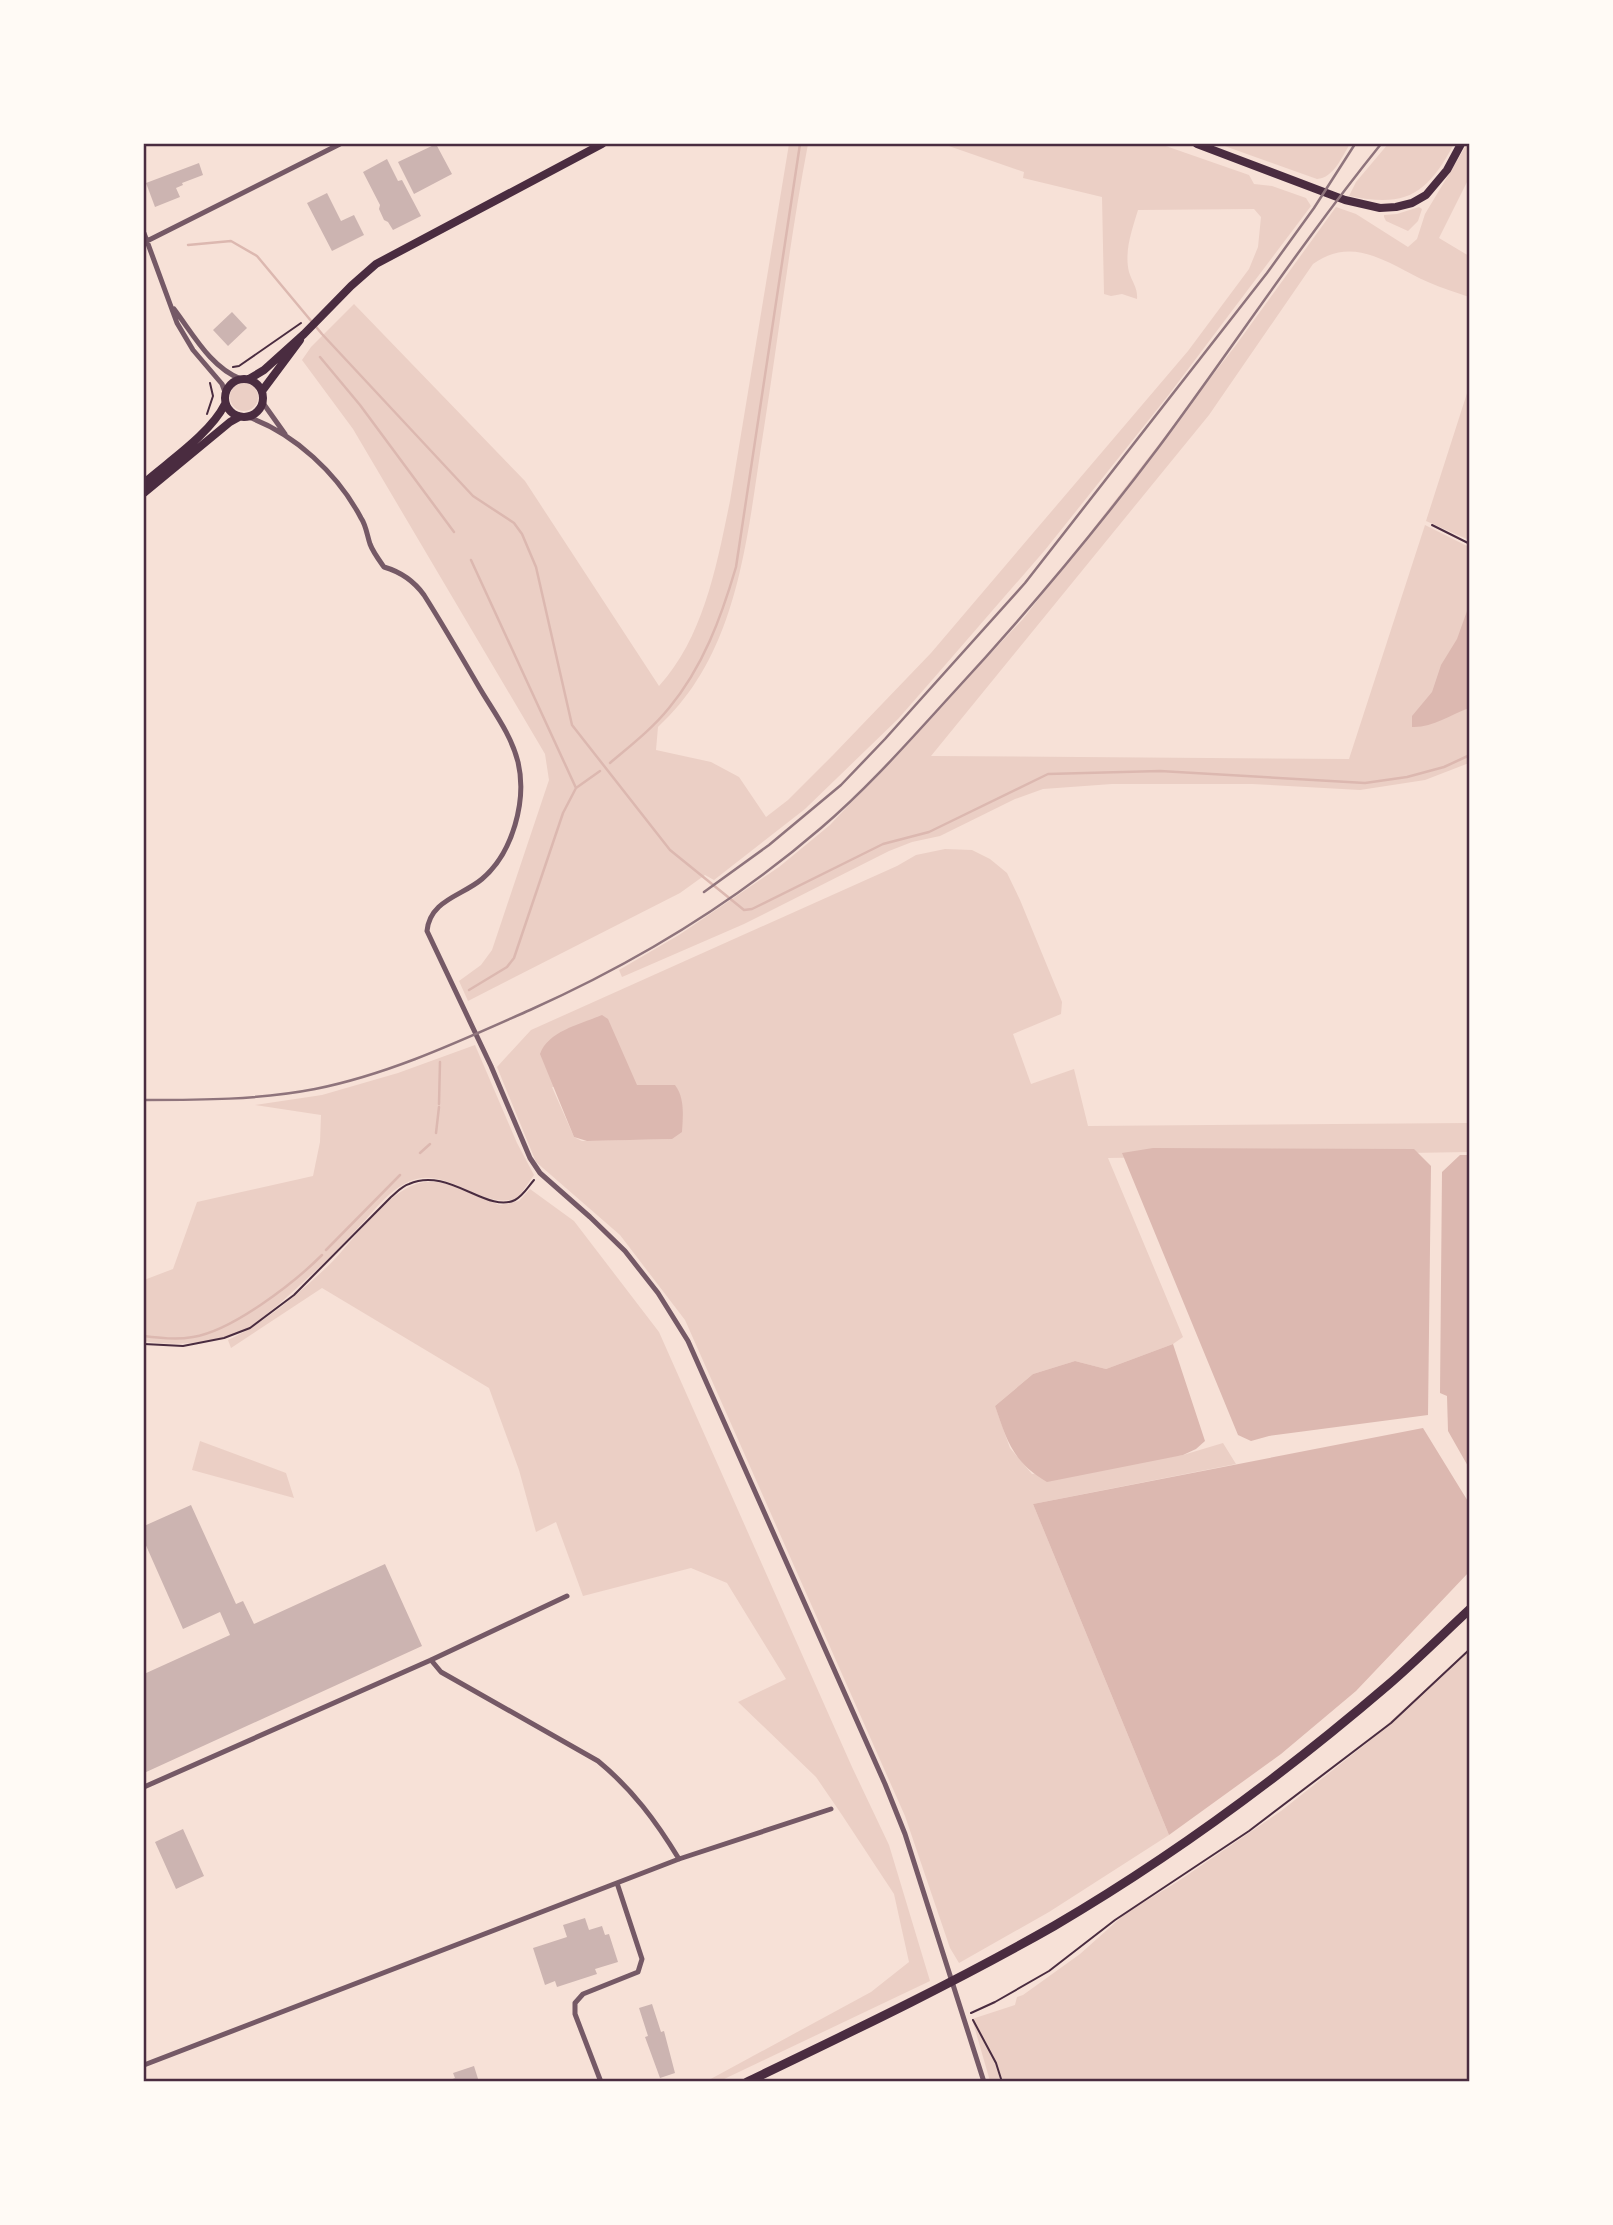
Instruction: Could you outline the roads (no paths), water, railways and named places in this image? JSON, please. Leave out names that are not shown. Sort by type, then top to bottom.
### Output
[{"type":"main road","points":[[243,417],[228,410],[225,404],[225,392],[229,386],[264,370],[304,329],[321,317],[376,264],[602,144]]},
{"type":"main road","points":[[1197,144],[1345,200],[1380,208],[1412,203],[1426,195],[1437,184],[1461,144]]},
{"type":"main road","points":[[262,391],[304,329]]},
{"type":"main road","points":[[144,494],[229,422],[258,412],[263,403],[262,391],[257,383],[245,379]]},
{"type":"main road","points":[[144,483],[205,430],[225,404]]},
{"type":"main road","points":[[747,2081],[967,1974],[1114,1889],[1238,1803],[1390,1683],[1469,1609]]},
{"type":"street","points":[[147,241],[340,144]]},
{"type":"street","points":[[144,233],[177,323],[193,350],[225,392]]},
{"type":"street","points":[[168,301],[201,345],[224,370],[245,379]]},
{"type":"street","points":[[263,403],[287,437]]},
{"type":"street","points":[[243,417],[287,437],[323,466],[341,487],[362,519],[371,547],[384,567],[398,571],[419,588],[510,739],[522,782],[520,802],[506,848],[483,879],[437,907],[428,920],[427,931],[482,1044],[530,1158],[540,1173],[625,1251],[658,1293],[688,1341],[886,1784],[905,1834],[984,2081]]},
{"type":"street","points":[[144,1787],[431,1660],[567,1596]]},
{"type":"street","points":[[431,1660],[441,1672],[598,1760],[656,1820],[679,1858]]},
{"type":"street","points":[[144,2065],[679,1858],[831,1809]]},
{"type":"street","points":[[601,2081],[575,2014],[575,2003],[583,1994],[638,1972],[642,1959],[617,1883]]},
{"type":"waterway","points":[[610,763],[655,723],[692,676],[710,641],[736,567],[800,144]]},
{"type":"waterway","points":[[188,245],[231,241],[257,256],[322,334],[473,496],[514,523],[522,534],[536,567],[572,725],[670,850],[744,910],[752,909],[883,844],[929,832],[1048,774],[1160,771],[1365,783],[1407,777],[1444,767],[1470,755]]},
{"type":"waterway","points":[[320,357],[360,405],[454,532]]},
{"type":"waterway","points":[[471,560],[576,788]]},
{"type":"waterway","points":[[469,990],[507,967],[514,958],[563,813],[576,788],[600,771]]},
{"type":"waterway","points":[[439,1104],[440,1062]]},
{"type":"waterway","points":[[436,1133],[439,1107]]},
{"type":"waterway","points":[[420,1153],[430,1144]]},
{"type":"waterway","points":[[326,1250],[400,1175]]},
{"type":"waterway","points":[[144,1336],[187,1338],[226,1326],[279,1292],[322,1255]]},
{"type":"railway","points":[[704,892],[769,845],[841,785],[1025,583],[1267,273],[1314,208],[1355,144]]},
{"type":"railway","points":[[144,1100],[230,1099],[294,1093],[343,1083],[424,1056],[569,992],[645,952],[718,906],[788,855],[839,812],[889,763],[980,664],[1058,573],[1158,448],[1381,144]]}]
